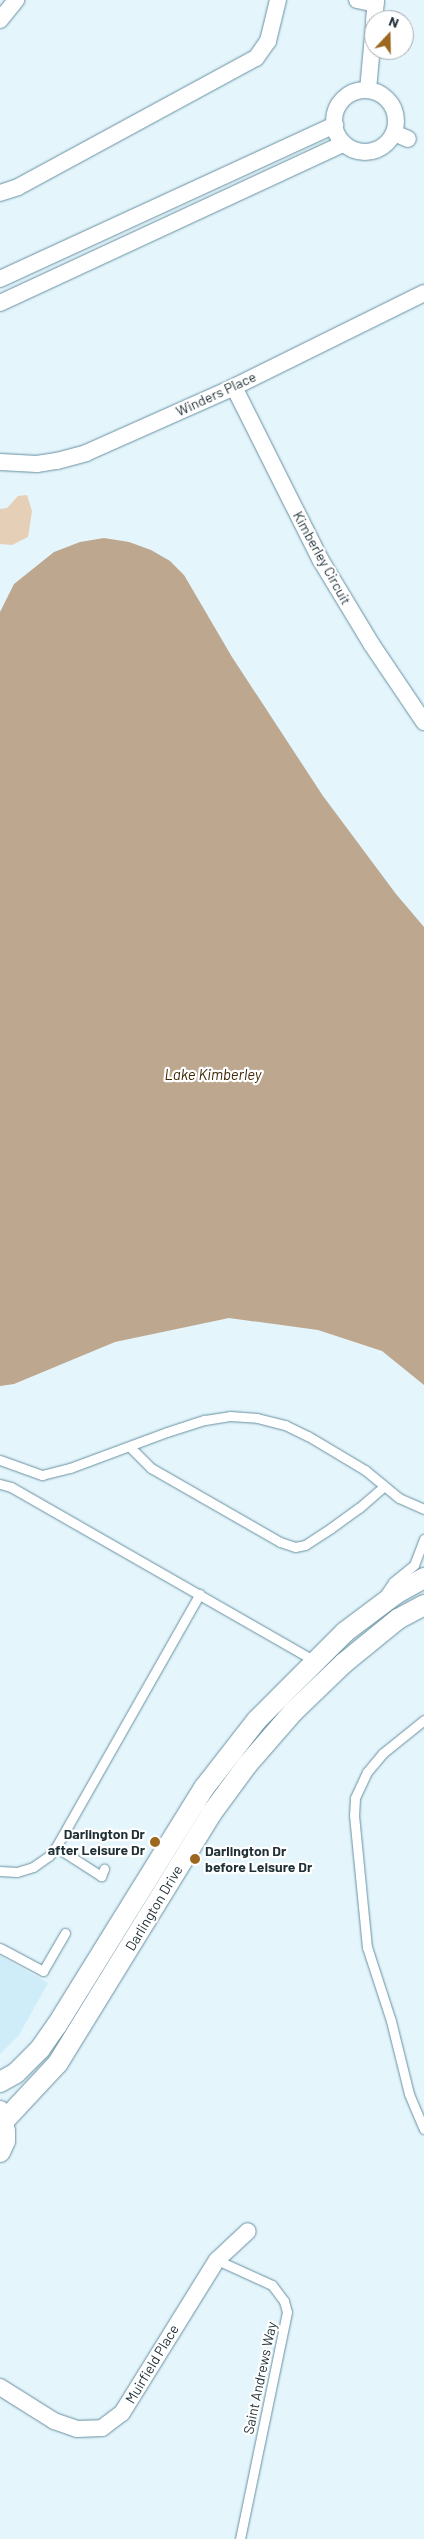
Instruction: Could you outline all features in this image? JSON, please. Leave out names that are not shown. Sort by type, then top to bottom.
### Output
[{"type":"street","points":[[0,20],[16,0]]},
{"type":"street","points":[[0,192],[18,187],[256,58],[268,40],[278,0]]},
{"type":"street","points":[[357,0],[372,10]]},
{"type":"street","points":[[368,90],[371,60]]},
{"type":"street","points":[[368,90],[382,95],[392,105],[401,136],[382,147],[369,151],[356,150],[344,143],[334,125],[337,108],[343,99],[352,92],[368,90]]},
{"type":"street","points":[[0,279],[334,125]]},
{"type":"street","points":[[0,303],[344,143]]},
{"type":"street","name":"Winders Place","points":[[0,462],[21,464],[47,463],[86,453],[234,387],[424,294]]},
{"type":"street","name":"Kimberley Circuit","points":[[234,387],[320,560],[372,645],[424,722]]},
{"type":"street","name":"Darlington Drive","points":[[0,2082],[22,2067],[40,2049],[57,2025],[204,1788],[257,1720],[345,1632],[379,1605],[424,1578]]},
{"type":"street","name":"Darlington Drive","points":[[2,2116],[58,2063],[211,1814],[247,1765],[293,1712],[344,1663],[398,1619],[424,1604]]},
{"type":"street","points":[[0,2152],[5,2142],[2,2116]]},
{"type":"street","name":"Muirfield Place","points":[[0,2388],[54,2421],[76,2430],[102,2428],[122,2414],[217,2260],[248,2231]]},
{"type":"lane","points":[[0,1460],[42,1475],[70,1468],[166,1432],[205,1420],[230,1416],[257,1418],[286,1425],[308,1436],[365,1470],[400,1498],[424,1509]]},
{"type":"lane","points":[[130,1447],[151,1468],[280,1542],[295,1547],[306,1545],[331,1528],[366,1503],[384,1486]]},
{"type":"lane","points":[[0,1484],[11,1487],[315,1661]]},
{"type":"lane","points":[[379,1605],[389,1587],[414,1565],[424,1539]]},
{"type":"lane","points":[[0,1871],[17,1872],[33,1867],[50,1856],[56,1848],[200,1594]]},
{"type":"lane","points":[[424,1720],[402,1736],[370,1768],[358,1789],[354,1805],[367,1947],[391,2021],[409,2094],[424,2129]]},
{"type":"lane","points":[[56,1848],[101,1876],[104,1869]]},
{"type":"lane","points":[[0,1948],[43,1972],[65,1933]]},
{"type":"lane","name":"Saint Andrews Way","points":[[217,2260],[272,2285],[284,2301],[287,2312],[240,2539]]},
{"type":"shaded area","points":[[27,495],[32,511],[28,537],[12,545],[0,544],[0,509],[7,508],[18,496]]},
{"type":"shaded area","points":[[0,1956],[48,1983],[19,2035],[0,2054]]},
{"type":"water","name":"Lake Kimberley","points":[[104,538],[129,542],[151,550],[170,561],[184,575],[232,657],[323,796],[396,894],[424,927],[424,1385],[382,1351],[318,1330],[229,1318],[115,1342],[14,1384],[0,1386],[0,612],[14,584],[54,552],[80,542]]},
{"type":"place","name":"Darlington Dr after Leisure Dr","points":[[155,1842]]},
{"type":"place","name":"Darlington Dr before Leisure Dr","points":[[195,1859]]}]
